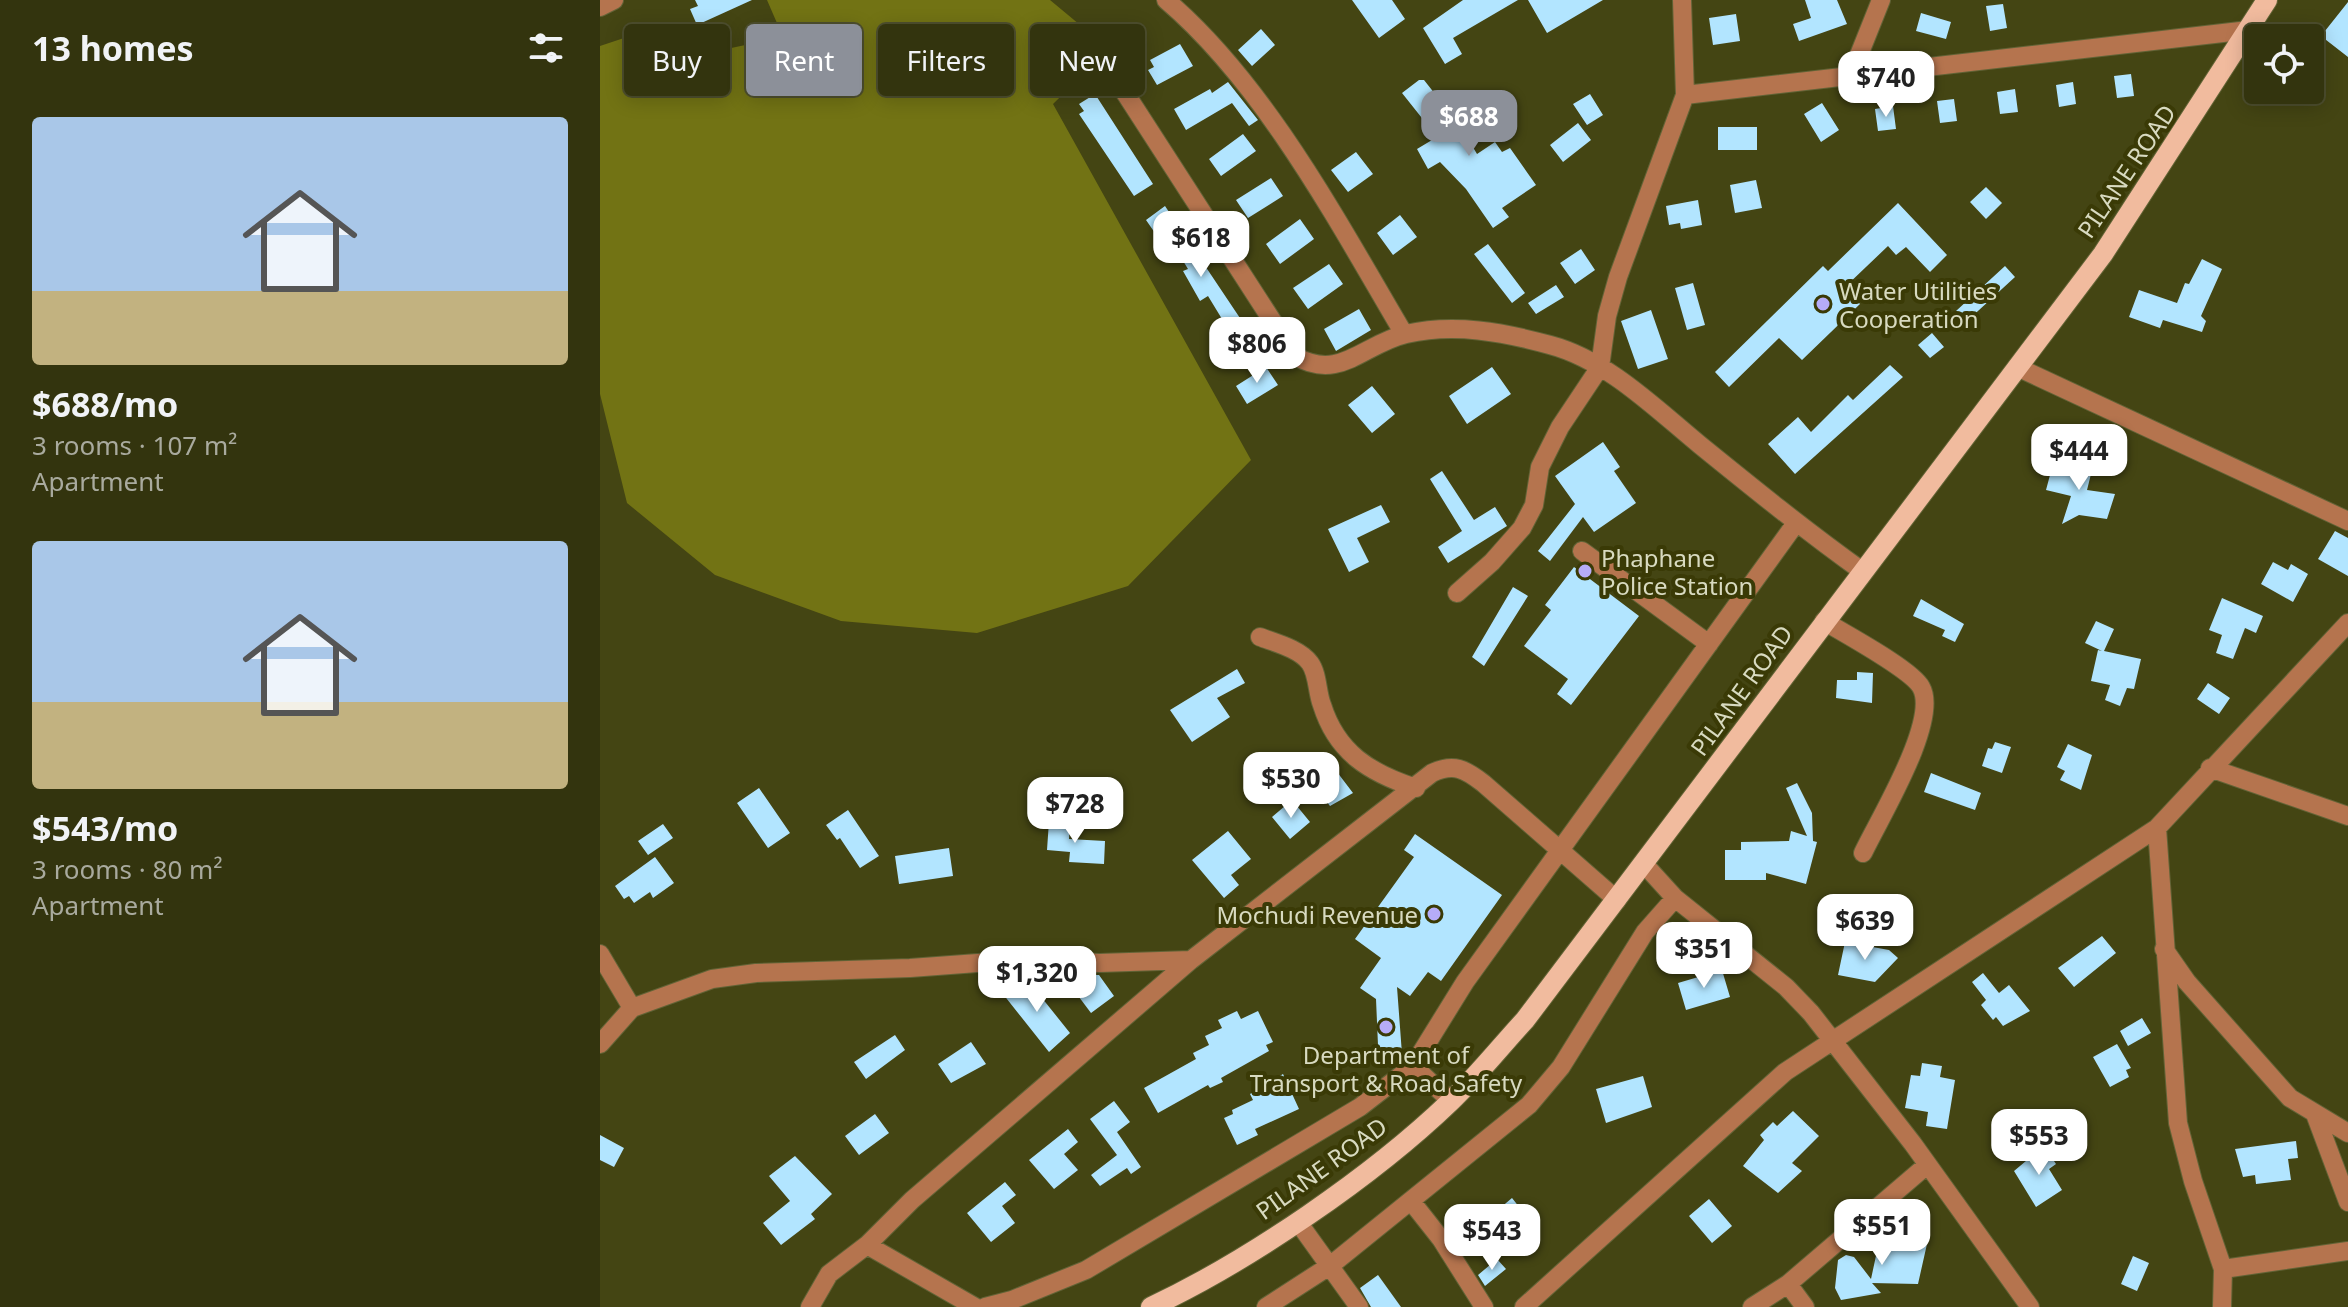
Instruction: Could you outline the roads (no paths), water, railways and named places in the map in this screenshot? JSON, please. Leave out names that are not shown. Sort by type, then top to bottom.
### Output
[{"type":"main road","name":"PILANE ROAD","points":[[2253,24],[2267,0]]},
{"type":"main road","name":"PILANE ROAD","points":[[1151,1307],[1298,1222],[1451,1101],[1525,1020],[1645,865],[1824,621],[2103,254],[2244,38]]},
{"type":"street","points":[[600,7],[614,0]]},
{"type":"street","points":[[1166,0],[1241,79],[1328,204],[1404,334]]},
{"type":"street","points":[[1457,593],[1492,562],[1522,528],[1534,505],[1540,467],[1560,427],[1600,367],[1607,316],[1618,277],[1685,95],[1682,0]]},
{"type":"street","points":[[1851,75],[1881,0]]},
{"type":"street","points":[[1685,95],[2244,31]]},
{"type":"street","points":[[1127,96],[1295,356],[1312,367],[1330,367],[1404,334],[1482,329],[1553,345],[1600,367],[1796,523],[1862,571]]},
{"type":"street","points":[[2017,367],[2348,521]]},
{"type":"street","points":[[985,1307],[1038,1290],[1113,1255],[1193,1203],[1360,1107],[1413,1066],[1465,982],[1796,523]]},
{"type":"street","points":[[1582,551],[1709,644]]},
{"type":"street","points":[[1824,621],[1915,679],[1925,696],[1925,715],[1908,760],[1863,853]]},
{"type":"street","points":[[1524,1307],[1758,1092],[1831,1039],[2157,828],[2348,623]]},
{"type":"street","points":[[1260,637],[1302,655],[1312,664],[1321,704],[1344,750],[1369,769],[1416,788]]},
{"type":"street","points":[[810,1307],[829,1274],[867,1245],[912,1200],[1191,960],[1446,767],[1463,768],[1617,900]]},
{"type":"street","points":[[2210,768],[2348,816]]},
{"type":"street","points":[[2157,828],[2163,947],[2178,1123],[2193,1181],[2223,1269],[2222,1307]]},
{"type":"street","points":[[1645,865],[1675,898],[1786,987],[1831,1039],[1927,1165],[2024,1301],[2003,1307]]},
{"type":"street","points":[[1266,1307],[1331,1265],[1529,1105],[1561,1067],[1645,932],[1675,898]]},
{"type":"street","points":[[2163,947],[2187,982],[2290,1098],[2348,1133]]},
{"type":"street","points":[[600,954],[632,1008]]},
{"type":"street","points":[[600,1044],[632,1008],[712,979],[756,973],[910,968],[1031,959],[1099,963],[1191,960]]},
{"type":"street","points":[[1413,1066],[1451,1101]]},
{"type":"street","points":[[2315,1114],[2348,1202]]},
{"type":"street","points":[[1752,1307],[1788,1284],[1927,1165]]},
{"type":"street","points":[[1411,1201],[1441,1239],[1484,1307]]},
{"type":"street","points":[[1298,1222],[1359,1307]]},
{"type":"street","points":[[867,1245],[975,1307]]},
{"type":"street","points":[[2223,1269],[2348,1251]]},
{"type":"street","points":[[1788,1284],[1805,1307]]},
{"type":"place","name":"Water Utilities Cooperation","points":[[1823,304]]},
{"type":"place","name":"Phaphane Police Station","points":[[1585,571]]},
{"type":"place","name":"Mochudi Revenue","points":[[1434,914]]},
{"type":"place","name":"Department of Transport & Road Safety","points":[[1386,1027]]}]
